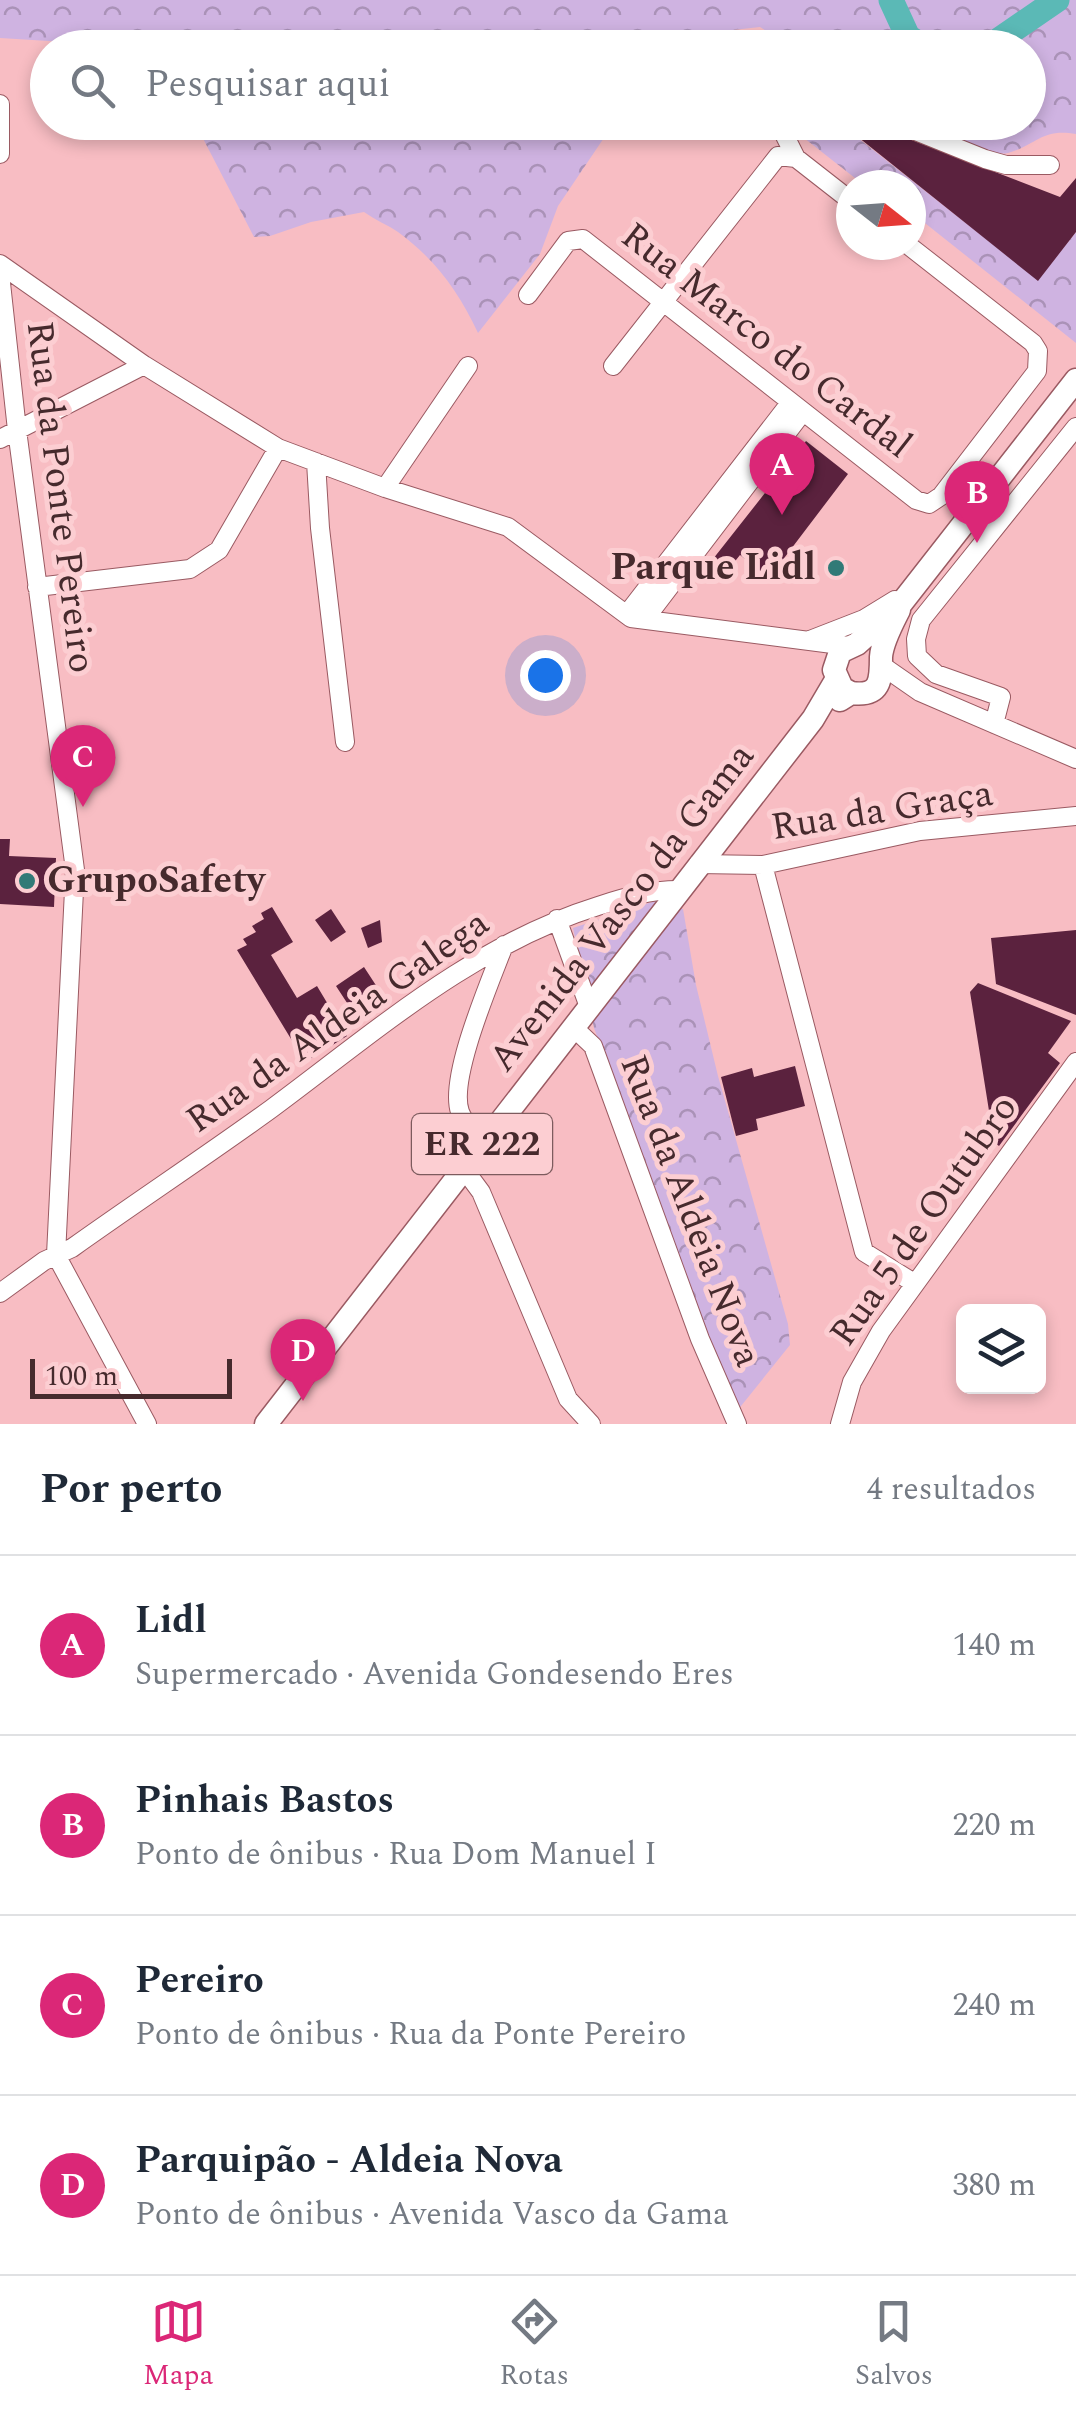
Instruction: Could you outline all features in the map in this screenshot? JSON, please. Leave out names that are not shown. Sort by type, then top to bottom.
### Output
[{"type":"main road","name":"Avenida Vasco da Gama","points":[[906,597],[881,670],[860,694],[840,681],[835,661],[906,597],[1076,380]]},
{"type":"main road","points":[[853,645],[876,650],[881,670]]},
{"type":"main road","name":"Avenida Vasco da Gama","points":[[266,1424],[840,681]]},
{"type":"street","points":[[0,104],[0,154]]},
{"type":"street","points":[[787,140],[796,158],[836,189]]},
{"type":"street","points":[[937,140],[1006,165],[1050,165]]},
{"type":"street","points":[[613,366],[771,162],[778,156],[796,158]]},
{"type":"street","name":"Rua Marco do Cardal","points":[[528,295],[568,241],[583,239],[916,500],[929,504],[941,496],[1037,371],[1039,361],[1033,343],[926,259]]},
{"type":"street","points":[[0,264],[144,366],[278,448],[385,488],[508,527],[636,617],[805,642],[853,645]]},
{"type":"street","name":"Rua da Ponte Pereiro","points":[[0,274],[8,435],[38,587],[75,870],[56,1256]]},
{"type":"street","points":[[8,435],[144,366]]},
{"type":"street","points":[[385,488],[468,366]]},
{"type":"street","points":[[636,617],[796,408]]},
{"type":"street","points":[[994,724],[1002,697],[936,674],[917,656],[921,620],[1076,427]]},
{"type":"street","points":[[38,587],[190,569],[207,560],[219,550],[278,448]]},
{"type":"street","points":[[316,462],[345,742]]},
{"type":"street","points":[[805,642],[864,619],[906,597]]},
{"type":"street","points":[[805,642],[840,681]]},
{"type":"street","points":[[881,670],[920,692],[1076,759]]},
{"type":"street","name":"Rua da Graça","points":[[698,864],[763,864],[920,831],[1076,816]]},
{"type":"street","points":[[763,864],[864,1252],[914,1284]]},
{"type":"street","name":"Rua da Aldeia Galega","points":[[0,1294],[270,1109],[413,1000],[504,945],[556,919],[649,890],[678,890]]},
{"type":"street","points":[[556,919],[589,1007]]},
{"type":"street","points":[[482,1144],[460,1112],[458,1083],[504,945]]},
{"type":"street","name":"Rua da Aldeia Nova","points":[[573,1027],[592,1046],[700,1340],[737,1424]]},
{"type":"street","name":"Rua 5 de Outubro","points":[[840,1424],[852,1382],[881,1331],[1075,1067]]},
{"type":"street","points":[[464,1169],[481,1192],[568,1398],[591,1424]]},
{"type":"street","points":[[56,1256],[147,1424]]},
{"type":"green space","points":[[0,0],[1076,0],[1076,134],[1046,136],[1046,30],[30,30],[30,40],[0,38]]},
{"type":"green space","points":[[204,140],[603,140],[558,206],[540,254],[478,333],[435,265],[398,232],[364,212],[254,237]]},
{"type":"green space","points":[[807,140],[861,140],[899,170],[845,170]]},
{"type":"green space","points":[[957,140],[1037,140],[1008,153],[976,148]]},
{"type":"green space","points":[[926,192],[1038,280],[1076,232],[1076,343],[926,224]]},
{"type":"green space","points":[[655,901],[683,909],[718,1076],[788,1324],[790,1345],[737,1411],[594,1028],[573,928]]},
{"type":"building","points":[[862,140],[912,140],[1060,197],[1076,178],[1076,232],[1038,281],[926,191],[926,170],[899,170]]},
{"type":"building","points":[[806,441],[848,474],[769,578],[740,555],[728,570],[713,559]]},
{"type":"building","name":"GrupoSafety","points":[[0,839],[10,839],[9,856],[56,858],[54,907],[0,904]]},
{"type":"building","points":[[272,907],[293,942],[271,955],[297,998],[317,986],[347,1036],[305,1062],[237,950],[247,945],[243,939],[256,932],[252,926],[264,919],[261,913]]},
{"type":"building","points":[[331,909],[346,932],[331,942],[315,920]]},
{"type":"building","points":[[380,920],[382,942],[368,948],[361,928]]},
{"type":"building","points":[[1076,930],[1076,1015],[996,984],[991,938]]},
{"type":"building","points":[[364,967],[381,993],[353,1012],[336,986]]},
{"type":"building","points":[[978,983],[1071,1021],[1048,1053],[1060,1063],[999,1146],[994,1142],[970,992]]},
{"type":"building","points":[[795,1066],[805,1106],[756,1119],[758,1130],[736,1136],[721,1077],[752,1068],[754,1077]]},
{"type":"waterway","points":[[891,0],[905,30]]},
{"type":"waterway","points":[[1013,30],[1057,0]]},
{"type":"place","name":"Lidl","points":[[782,515]]},
{"type":"place","name":"Pinhais Bastos","points":[[977,543]]},
{"type":"place","name":"Parque Lidl","points":[[836,568]]},
{"type":"place","name":"Pereiro","points":[[83,807]]},
{"type":"place","name":"GrupoSafety","points":[[27,881]]},
{"type":"place","name":"Parquipão - Aldeia Nova","points":[[303,1401]]}]
